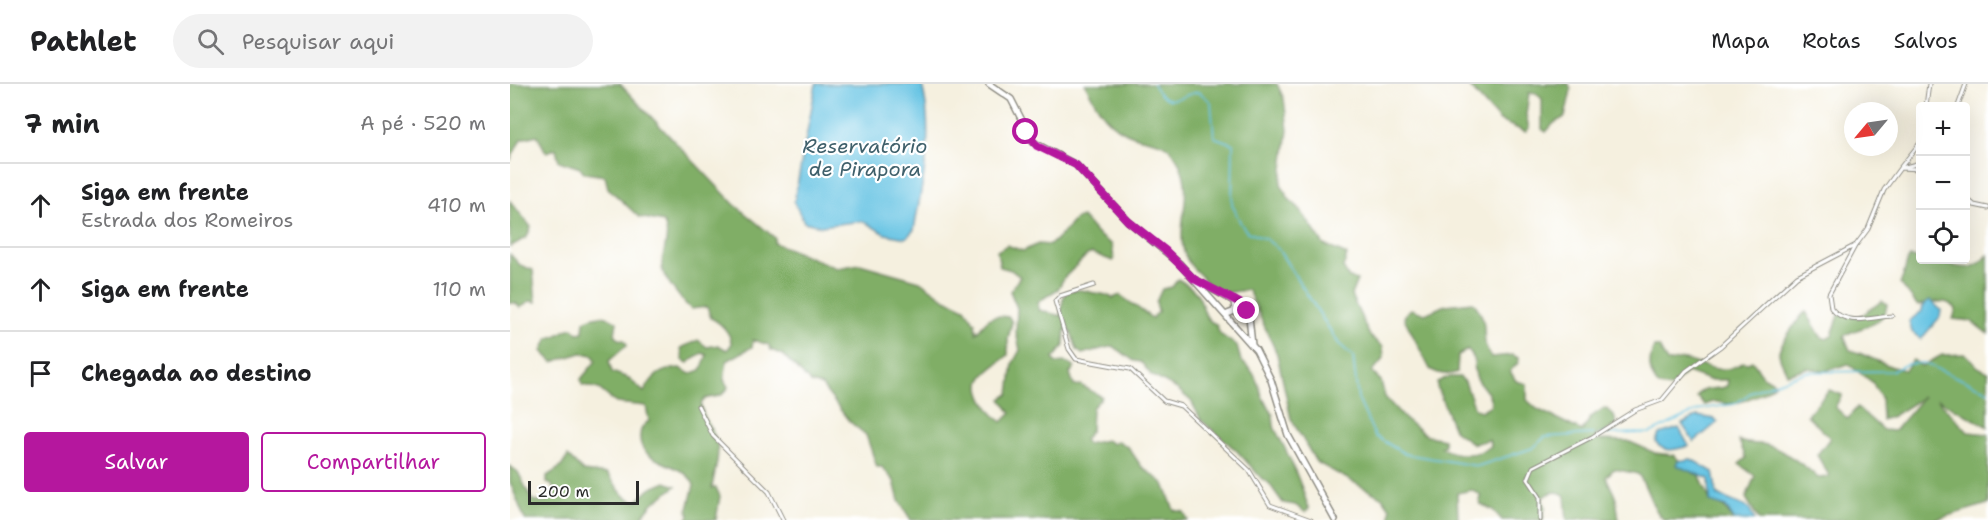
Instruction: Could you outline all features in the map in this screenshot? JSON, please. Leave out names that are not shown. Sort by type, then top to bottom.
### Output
[{"type":"main road","points":[[989,84],[1011,99],[1033,142],[1076,165],[1128,221],[1166,251],[1194,279],[1253,346],[1271,380],[1288,435],[1335,520]]},
{"type":"main road","points":[[1194,279],[1234,300],[1247,311],[1253,346]]},
{"type":"main road","points":[[1226,315],[1235,311],[1234,300]]},
{"type":"street","points":[[1927,102],[1929,84]]},
{"type":"street","points":[[1959,102],[1966,84]]},
{"type":"street","points":[[1893,316],[1842,319],[1831,308],[1829,294],[1856,245],[1868,229],[1884,189],[1916,148]]},
{"type":"street","points":[[1900,168],[1916,164]]},
{"type":"street","points":[[1900,168],[1916,170]]},
{"type":"street","points":[[1970,202],[1974,205],[1988,207]]},
{"type":"street","points":[[1540,520],[1540,497],[1528,479],[1533,467],[1601,432],[1635,410],[1662,400],[1686,371],[1721,346],[1797,276],[1856,245]]},
{"type":"street","points":[[1094,285],[1060,296],[1055,301],[1072,355],[1083,362],[1123,367],[1138,374],[1164,401],[1181,406],[1230,451],[1254,476],[1270,505],[1311,520]]},
{"type":"street","points":[[698,406],[719,444],[775,499],[783,520]]},
{"type":"green space","points":[[510,84],[620,84],[734,204],[775,238],[774,243],[837,268],[860,264],[920,281],[944,298],[965,308],[975,323],[976,333],[992,317],[1009,317],[1012,322],[1008,339],[1008,355],[988,371],[980,382],[985,401],[1002,422],[1011,413],[1001,399],[1009,394],[1013,363],[1020,350],[1016,332],[1017,308],[1010,291],[1020,277],[1011,270],[1000,267],[997,251],[1007,245],[1023,251],[1038,244],[1050,245],[1075,219],[1082,217],[1097,234],[1112,245],[1114,259],[1113,261],[1092,253],[1087,255],[1064,278],[1058,289],[1038,302],[1039,310],[1061,316],[1062,302],[1066,293],[1081,290],[1113,298],[1120,295],[1152,318],[1158,312],[1156,302],[1162,289],[1172,287],[1178,279],[1194,290],[1207,317],[1216,324],[1220,334],[1237,346],[1241,361],[1254,374],[1264,400],[1272,413],[1274,427],[1294,468],[1309,509],[1305,512],[1295,505],[1283,503],[1268,482],[1262,479],[1237,451],[1201,420],[1191,401],[1177,389],[1151,375],[1141,362],[1134,361],[1113,346],[1082,354],[1077,350],[1071,332],[1065,329],[1064,346],[1053,359],[1056,363],[1065,362],[1075,367],[1070,373],[1074,386],[1081,385],[1102,397],[1092,408],[1091,430],[1084,440],[1087,444],[1106,440],[1113,444],[1118,441],[1129,448],[1141,466],[1164,484],[1174,510],[1184,512],[1188,520],[911,520],[899,501],[894,481],[882,467],[877,467],[866,435],[849,421],[822,386],[811,383],[783,355],[771,350],[769,345],[753,340],[752,347],[727,361],[724,380],[728,387],[726,391],[721,395],[705,399],[701,404],[717,446],[712,488],[716,488],[720,496],[716,520],[686,520],[689,516],[688,509],[694,485],[681,471],[646,453],[641,445],[641,431],[649,421],[646,406],[616,403],[599,389],[582,385],[581,379],[596,361],[593,355],[581,353],[553,362],[542,351],[548,338],[573,328],[578,333],[583,332],[584,321],[592,318],[609,318],[617,322],[615,334],[627,345],[609,361],[612,372],[628,378],[644,392],[654,377],[668,370],[680,368],[690,374],[701,370],[707,355],[702,353],[688,363],[683,360],[681,348],[698,340],[707,347],[718,345],[727,350],[731,345],[730,337],[722,326],[711,318],[707,307],[691,309],[666,278],[662,268],[666,239],[666,227],[663,222],[639,217],[608,188],[605,176],[585,173],[580,168],[559,161],[556,149],[546,152],[537,135],[521,139],[510,161]]},
{"type":"green space","points":[[1085,84],[1277,84],[1284,99],[1288,130],[1281,184],[1289,199],[1299,208],[1324,245],[1347,255],[1343,268],[1349,278],[1357,280],[1351,295],[1370,336],[1383,347],[1384,358],[1372,372],[1381,381],[1385,397],[1404,418],[1427,436],[1444,439],[1445,445],[1441,447],[1453,452],[1474,453],[1491,446],[1489,440],[1473,444],[1454,430],[1437,387],[1437,382],[1448,377],[1460,377],[1465,382],[1475,409],[1481,411],[1491,405],[1490,397],[1476,376],[1471,354],[1468,350],[1458,355],[1457,372],[1447,374],[1433,371],[1404,318],[1411,309],[1425,314],[1445,305],[1473,302],[1482,317],[1485,343],[1491,357],[1513,355],[1518,358],[1518,363],[1510,371],[1516,381],[1527,384],[1527,400],[1537,409],[1582,431],[1591,417],[1604,408],[1612,413],[1616,427],[1595,436],[1598,440],[1628,441],[1655,453],[1673,455],[1695,474],[1699,474],[1710,500],[1725,508],[1733,520],[1664,520],[1659,515],[1638,474],[1614,469],[1606,477],[1616,498],[1619,520],[1590,518],[1567,520],[1565,496],[1557,492],[1542,498],[1545,506],[1543,520],[1502,520],[1493,510],[1480,504],[1480,495],[1472,490],[1457,493],[1458,520],[1390,520],[1390,508],[1383,498],[1316,462],[1291,419],[1277,354],[1248,290],[1218,292],[1208,285],[1188,262],[1183,250],[1182,237],[1185,183],[1177,158],[1164,145],[1131,135],[1115,126],[1100,110]]},
{"type":"green space","points":[[1467,84],[1569,84],[1571,90],[1565,117],[1554,123],[1546,132],[1542,129],[1542,99],[1536,93],[1529,93],[1526,115],[1529,128],[1526,132],[1500,121]]},
{"type":"green space","points":[[510,201],[531,227],[527,237],[510,247]]},
{"type":"green space","points":[[510,254],[520,265],[533,270],[536,302],[530,301],[520,308],[516,303],[510,303]]},
{"type":"green space","points":[[1988,255],[1988,334],[1971,321],[1953,319],[1956,309],[1952,305],[1938,302],[1917,305],[1900,283],[1910,257],[1916,258],[1916,264],[1944,264],[1964,268],[1978,264]]},
{"type":"green space","points":[[1882,301],[1887,305],[1881,318],[1844,336],[1850,350],[1905,370],[1913,360],[1922,366],[1942,355],[1966,354],[1978,367],[1988,372],[1988,427],[1937,399],[1968,432],[1988,434],[1988,504],[1934,520],[1759,520],[1746,498],[1755,476],[1739,464],[1746,458],[1739,441],[1773,447],[1794,459],[1818,478],[1830,477],[1817,455],[1830,438],[1807,415],[1829,390],[1842,395],[1835,407],[1848,419],[1857,407],[1883,430],[1894,431],[1923,397],[1893,416],[1882,420],[1881,398],[1872,382],[1848,364],[1825,371],[1807,368],[1787,374],[1781,360],[1780,348],[1806,312],[1821,337],[1827,339],[1832,335],[1840,313],[1858,318]]},
{"type":"green space","points":[[1654,347],[1659,347],[1667,362],[1683,360],[1707,367],[1728,369],[1743,362],[1752,361],[1763,376],[1775,383],[1760,394],[1739,402],[1728,404],[1714,402],[1705,405],[1697,397],[1699,393],[1706,389],[1727,386],[1728,380],[1709,380],[1687,372],[1670,388],[1659,386],[1650,368]]},
{"type":"green space","points":[[568,456],[583,471],[607,474],[623,495],[631,500],[637,501],[650,489],[666,482],[676,486],[652,504],[643,515],[646,520],[525,520],[510,482],[510,466],[518,472],[532,500],[543,503],[549,500],[554,491],[552,485],[547,483],[547,476],[561,467]]},
{"type":"water","name":"Reservatório de Pirapora","points":[[816,84],[922,84],[928,122],[928,140],[914,230],[906,238],[885,234],[863,221],[821,226],[804,222],[794,202]]},
{"type":"water","points":[[1930,300],[1941,310],[1940,317],[1921,339],[1912,332],[1909,321],[1922,311],[1923,305]]},
{"type":"water","points":[[1697,416],[1715,419],[1718,422],[1694,442],[1682,424]]},
{"type":"water","points":[[1679,428],[1689,446],[1667,449],[1656,442],[1659,434]]},
{"type":"water","points":[[1691,459],[1713,472],[1717,495],[1749,508],[1755,520],[1734,520],[1726,507],[1710,502],[1709,479],[1676,465],[1678,461]]},
{"type":"waterway","points":[[1153,84],[1164,97],[1169,99],[1199,92],[1211,102],[1214,137],[1233,144],[1232,204],[1241,224],[1247,232],[1266,239],[1278,249],[1339,344],[1353,356],[1358,399],[1375,436],[1405,454],[1478,466],[1533,448],[1545,437],[1594,434]]},
{"type":"waterway","points":[[1599,434],[1650,433],[1701,409],[1735,404],[1753,391],[1806,372],[1892,371],[1907,364],[1924,363],[1988,391]]},
{"type":"route","points":[[1026,132],[1037,146],[1070,160],[1082,170],[1128,221],[1157,243],[1194,279],[1240,303],[1247,311]]}]
